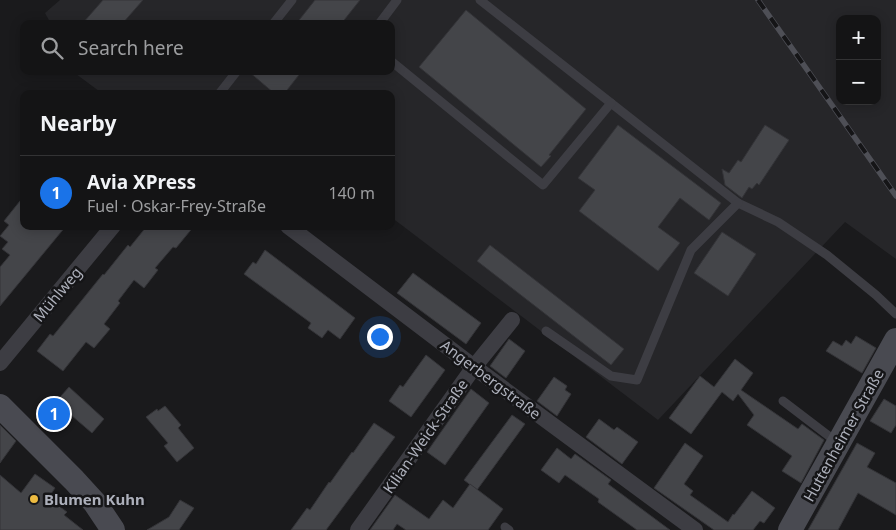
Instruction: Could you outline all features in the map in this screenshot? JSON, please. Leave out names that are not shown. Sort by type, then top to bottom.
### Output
[{"type":"street","name":"Mühlweg","points":[[0,363],[110,230]]},
{"type":"street","name":"Angerbergstraße","points":[[293,230],[474,367],[695,530]]},
{"type":"street","name":"Kilian-Weick-Straße","points":[[358,530],[474,367],[512,320]]},
{"type":"street","name":"Huttenheimer Straße","points":[[790,530],[838,443],[887,372],[896,340]]},
{"type":"street","points":[[0,406],[95,503],[113,530]]},
{"type":"lane","points":[[277,20],[292,0]]},
{"type":"lane","points":[[382,20],[397,0]]},
{"type":"lane","points":[[480,0],[738,203],[778,222],[827,255],[896,314]]},
{"type":"lane","points":[[395,64],[543,185],[612,104]]},
{"type":"lane","points":[[222,90],[234,75]]},
{"type":"lane","points":[[546,331],[611,376],[638,380],[691,250],[738,203]]},
{"type":"lane","points":[[783,401],[838,443]]},
{"type":"shaded area","points":[[60,0],[896,0],[896,259],[845,222],[658,420],[395,220],[395,90],[98,90],[77,75],[395,75],[395,20],[49,20],[45,13]]},
{"type":"building","points":[[103,0],[143,0],[126,20],[86,20]]},
{"type":"building","points":[[315,0],[360,0],[344,20],[299,20]]},
{"type":"building","points":[[466,10],[586,109],[541,167],[419,67]]},
{"type":"building","points":[[253,75],[299,75],[287,90],[270,90]]},
{"type":"building","points":[[618,125],[721,203],[709,220],[680,198],[658,227],[680,243],[658,271],[579,211],[595,190],[578,178]]},
{"type":"building","points":[[765,125],[789,140],[759,185],[757,183],[752,189],[749,187],[742,198],[725,185],[722,169],[729,173],[738,160],[741,162]]},
{"type":"building","points":[[20,201],[20,230],[63,230],[0,306],[0,267],[10,255],[2,249],[8,242],[0,236],[9,225],[4,221]]},
{"type":"building","points":[[144,230],[191,230],[176,248],[173,247],[155,268],[158,270],[144,288],[134,280],[104,324],[110,329],[94,348],[86,342],[63,371],[37,351],[50,334],[53,336],[128,245],[130,247]]},
{"type":"building","points":[[722,232],[756,254],[728,296],[694,273]]},
{"type":"building","points":[[490,245],[624,349],[611,365],[477,261]]},
{"type":"building","points":[[265,250],[355,318],[340,339],[328,330],[322,338],[308,328],[311,323],[244,274],[253,262],[256,264]]},
{"type":"building","points":[[413,273],[481,323],[466,344],[397,293]]},
{"type":"building","points":[[856,336],[876,348],[862,373],[826,351],[833,341],[842,346],[846,340],[851,344]]},
{"type":"building","points":[[509,339],[525,351],[506,378],[490,366]]},
{"type":"building","points":[[426,355],[445,370],[411,417],[389,401],[400,385],[403,387]]},
{"type":"building","points":[[735,359],[753,373],[741,390],[798,429],[802,424],[824,440],[801,483],[782,471],[792,456],[747,425],[754,415],[738,394],[733,401],[722,392],[691,434],[669,418],[700,376],[714,387]]},
{"type":"building","points":[[554,377],[567,386],[565,390],[571,394],[557,416],[537,401]]},
{"type":"building","points":[[69,387],[104,419],[92,433],[71,415],[60,427],[44,412]]},
{"type":"building","points":[[471,389],[489,403],[445,465],[427,452]]},
{"type":"building","points":[[884,399],[896,406],[896,425],[891,433],[870,421]]},
{"type":"building","points":[[165,406],[181,425],[178,428],[194,448],[177,462],[164,446],[168,443],[146,417]]},
{"type":"building","points":[[512,415],[525,424],[477,490],[464,480]]},
{"type":"building","points":[[599,419],[614,430],[617,427],[638,442],[622,464],[586,437]]},
{"type":"building","points":[[374,423],[395,437],[326,530],[291,530],[307,508],[310,510]]},
{"type":"building","points":[[0,425],[16,441],[0,463]]},
{"type":"building","points":[[685,443],[703,456],[684,484],[693,491],[690,495],[728,522],[752,491],[775,508],[764,523],[760,521],[753,530],[714,530],[654,488]]},
{"type":"building","points":[[857,443],[875,453],[867,467],[896,483],[896,515],[858,493],[838,530],[808,530]]},
{"type":"building","points":[[557,448],[571,459],[575,454],[611,480],[608,484],[670,530],[637,530],[598,502],[599,499],[565,475],[559,483],[541,470]]},
{"type":"building","points":[[35,474],[55,488],[48,498],[67,512],[64,515],[83,530],[0,530],[0,475],[21,493]]},
{"type":"building","points":[[470,484],[503,509],[488,530],[406,530],[397,524],[393,530],[370,530],[395,495],[429,519],[443,500],[453,508]]},
{"type":"building","points":[[180,500],[194,508],[179,530],[147,530],[169,517]]},
{"type":"railway","points":[[758,0],[896,196]]},
{"type":"place","name":"Avia XPress","points":[[54,414]]},
{"type":"place","name":"Blumen Kuhn","points":[[34,499]]}]
